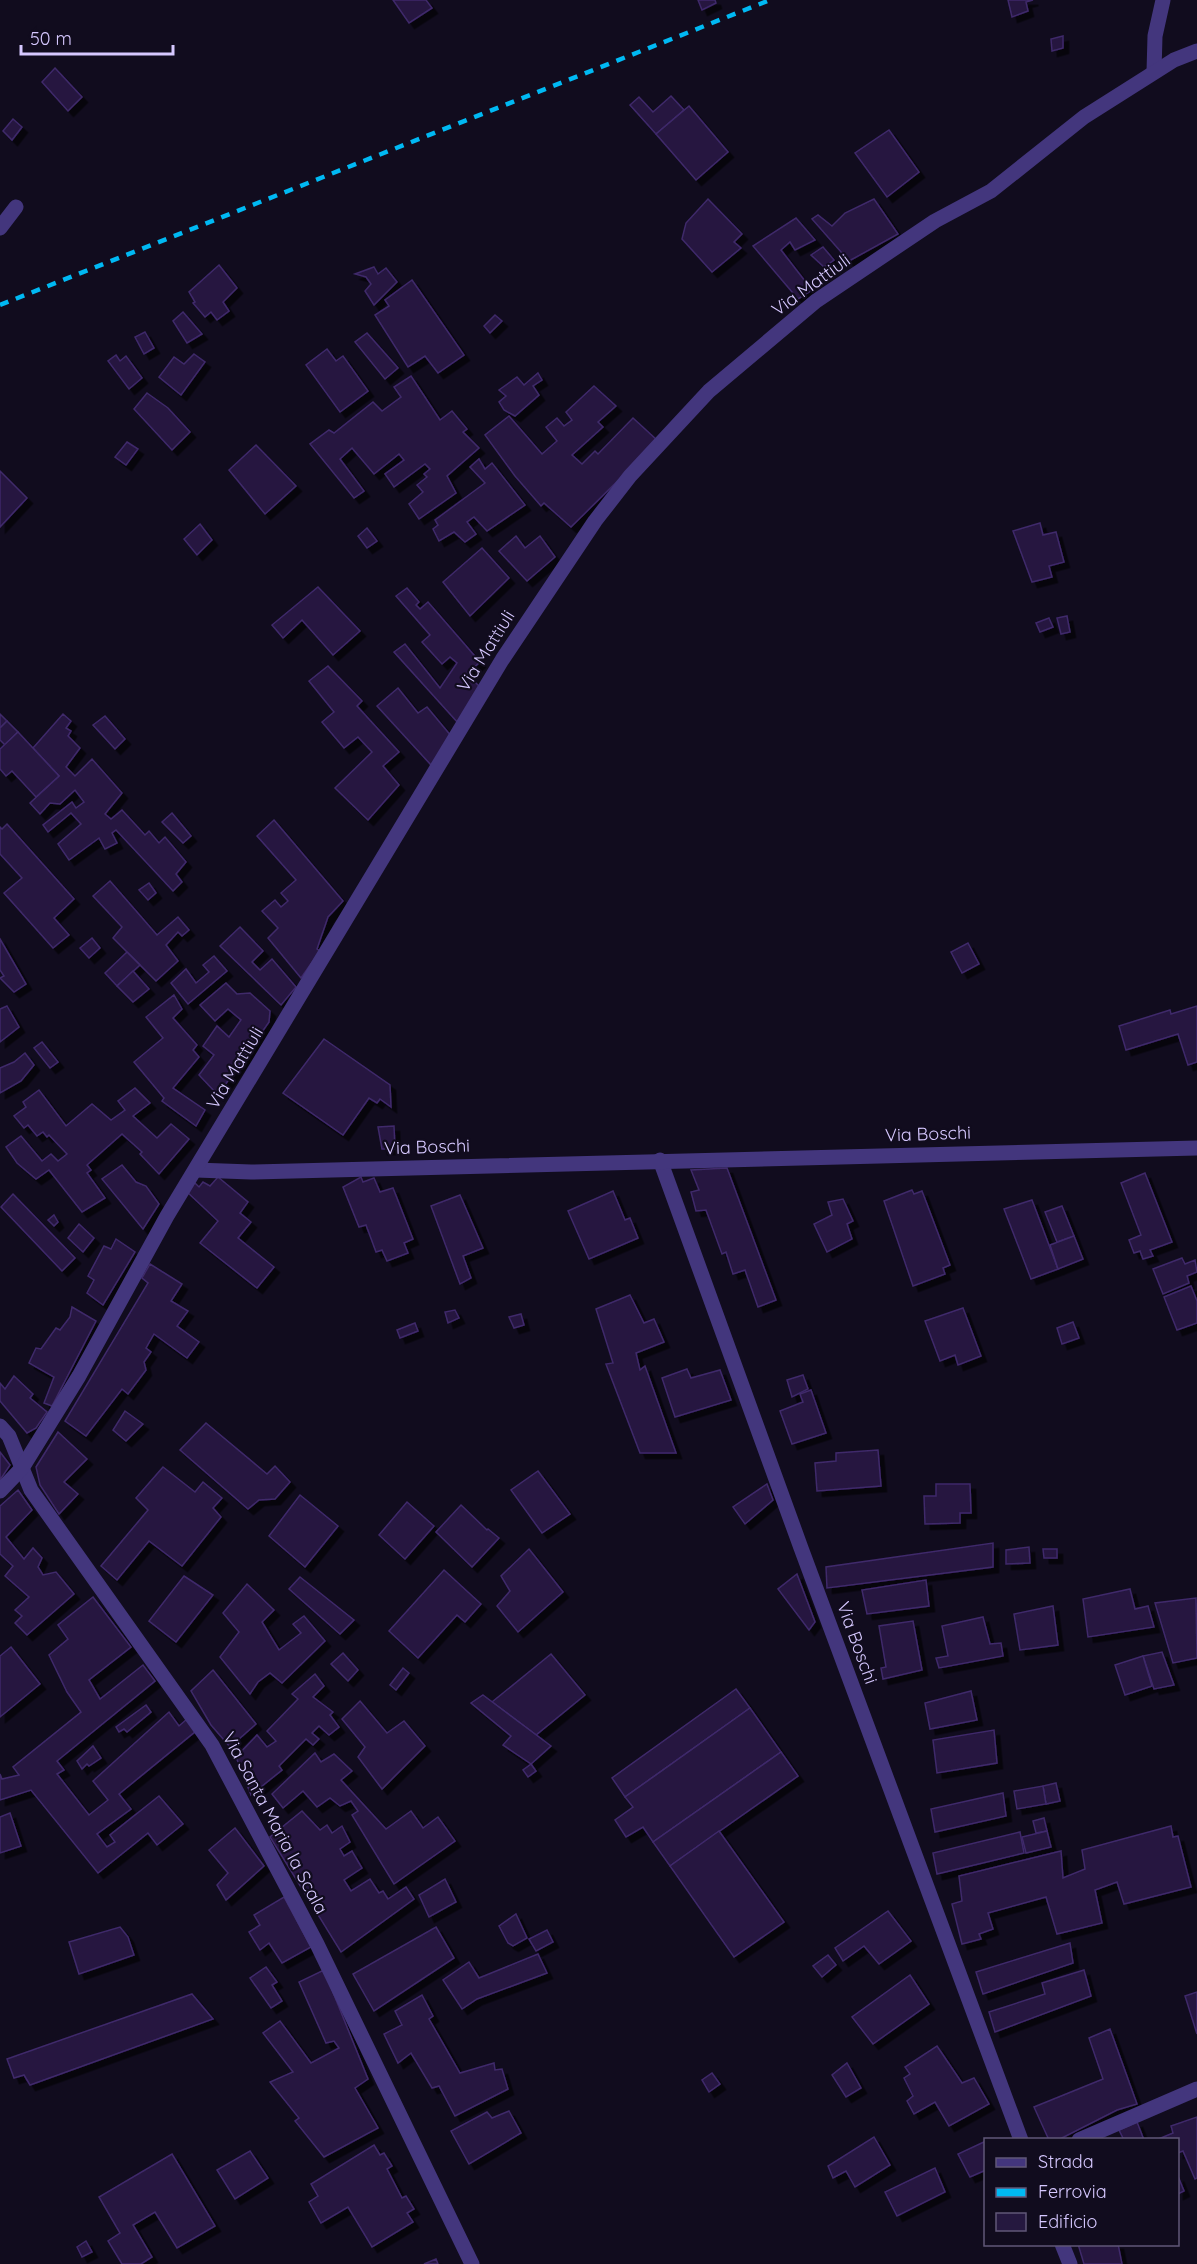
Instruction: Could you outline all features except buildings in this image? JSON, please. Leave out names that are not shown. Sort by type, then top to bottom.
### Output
[{"type":"street","points":[[1154,72],[1155,36],[1162,0]]},
{"type":"street","name":"Via Mattiuli","points":[[0,1491],[22,1468],[79,1376],[196,1170],[502,660],[596,521],[630,476],[709,391],[816,301],[935,221],[991,191],[1066,129],[1174,60],[1197,51]]},
{"type":"street","points":[[0,228],[16,207]]},
{"type":"street","name":"Via Boschi","points":[[196,1170],[251,1172],[1197,1148]]},
{"type":"street","name":"Via Boschi","points":[[660,1160],[801,1548],[1021,2138]]},
{"type":"street","name":"Via Santa Maria la Scala","points":[[0,1426],[9,1436],[31,1490],[212,1745],[317,1944],[472,2264]]},
{"type":"street","points":[[1081,2138],[1197,2089]]},
{"type":"street","points":[[1063,2246],[1070,2264]]},
{"type":"railway","points":[[0,305],[770,0]]}]
